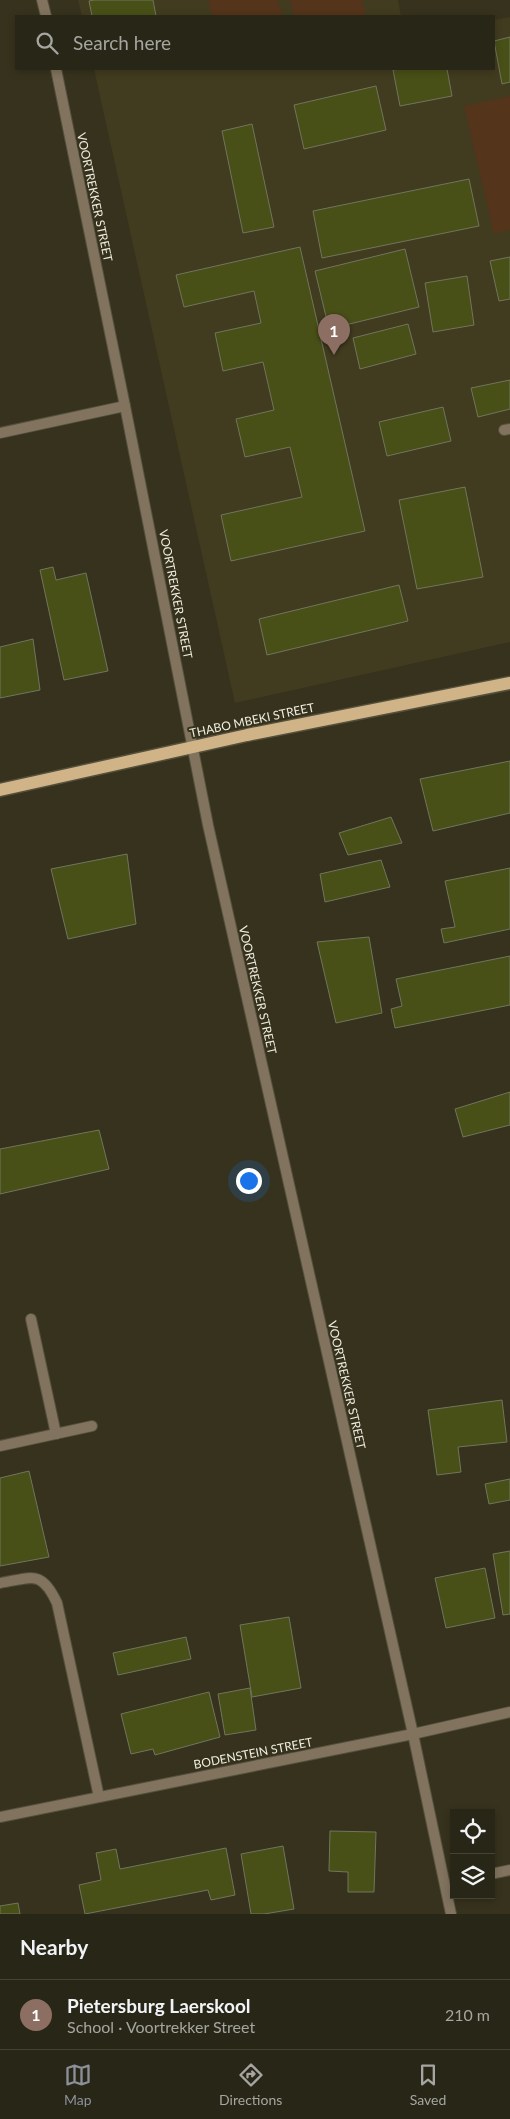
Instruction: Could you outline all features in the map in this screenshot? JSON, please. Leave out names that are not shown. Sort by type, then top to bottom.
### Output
[{"type":"main road","name":"THABO MBEKI STREET","points":[[0,790],[192,747],[510,683]]},
{"type":"street","points":[[42,0],[46,15]]},
{"type":"street","name":"VOORTREKKER STREET","points":[[56,70],[208,825],[413,1734],[449,1883],[451,1914]]},
{"type":"street","points":[[0,433],[125,406]]},
{"type":"street","points":[[31,1319],[56,1434]]},
{"type":"street","points":[[0,1446],[92,1426]]},
{"type":"street","points":[[0,1583],[35,1578],[44,1581],[57,1603],[99,1797]]},
{"type":"street","name":"BODENSTEIN STREET","points":[[0,1816],[413,1734],[510,1712]]},
{"type":"street","points":[[495,1873],[510,1870]]},
{"type":"shaded area","points":[[78,0],[398,0],[401,15],[82,15]]},
{"type":"shaded area","points":[[208,0],[278,0],[283,15],[212,15]]},
{"type":"shaded area","points":[[290,0],[362,0],[366,15],[294,15]]},
{"type":"shaded area","points":[[510,17],[510,642],[235,703],[94,70],[495,70],[495,20]]},
{"type":"shaded area","points":[[510,96],[510,230],[494,234],[464,106]]},
{"type":"building","points":[[153,0],[156,15],[92,15],[89,1]]},
{"type":"building","points":[[510,37],[510,82],[502,84],[495,41]]},
{"type":"building","points":[[393,70],[447,70],[452,96],[400,106]]},
{"type":"building","points":[[376,86],[386,130],[304,149],[294,105]]},
{"type":"building","points":[[252,124],[274,227],[243,233],[222,131]]},
{"type":"building","points":[[469,179],[479,226],[322,258],[313,211]]},
{"type":"building","points":[[300,247],[365,531],[231,561],[221,515],[302,497],[290,447],[245,457],[236,419],[274,410],[263,362],[223,371],[215,333],[261,323],[254,291],[184,307],[176,275]]},
{"type":"building","points":[[405,249],[419,307],[329,329],[315,271]]},
{"type":"building","points":[[510,257],[510,299],[499,301],[490,261]]},
{"type":"building","points":[[467,276],[474,325],[433,332],[425,283]]},
{"type":"building","points":[[408,324],[416,354],[360,369],[353,338]]},
{"type":"building","points":[[510,380],[510,409],[478,417],[471,388]]},
{"type":"building","points":[[443,407],[451,441],[387,456],[379,422]]},
{"type":"building","points":[[465,487],[483,577],[417,589],[399,500]]},
{"type":"building","points":[[53,567],[56,580],[86,573],[108,671],[64,680],[40,570]]},
{"type":"building","points":[[399,585],[408,621],[267,655],[259,619]]},
{"type":"building","points":[[33,639],[40,690],[0,698],[0,647]]},
{"type":"building","points":[[510,761],[510,813],[433,831],[420,779]]},
{"type":"building","points":[[391,817],[402,843],[348,855],[339,833]]},
{"type":"building","points":[[127,854],[136,924],[68,939],[51,869]]},
{"type":"building","points":[[381,860],[390,887],[325,902],[320,874]]},
{"type":"building","points":[[510,868],[510,929],[444,943],[441,929],[455,927],[445,881]]},
{"type":"building","points":[[369,937],[382,1013],[336,1023],[317,942]]},
{"type":"building","points":[[510,956],[510,1005],[395,1028],[391,1009],[402,1006],[396,979]]},
{"type":"building","points":[[510,1092],[510,1125],[463,1137],[455,1109]]},
{"type":"building","points":[[99,1130],[109,1169],[0,1194],[0,1149]]},
{"type":"building","points":[[502,1400],[507,1442],[458,1447],[461,1472],[437,1475],[428,1410]]},
{"type":"building","points":[[29,1471],[49,1557],[0,1566],[0,1478]]},
{"type":"building","points":[[510,1479],[510,1500],[489,1504],[485,1484]]},
{"type":"building","points":[[510,1551],[510,1614],[503,1615],[493,1554]]},
{"type":"building","points":[[485,1568],[495,1618],[446,1628],[435,1578]]},
{"type":"building","points":[[289,1617],[301,1688],[252,1697],[240,1625]]},
{"type":"building","points":[[186,1637],[191,1659],[118,1675],[113,1653]]},
{"type":"building","points":[[250,1688],[256,1730],[225,1735],[218,1694]]},
{"type":"building","points":[[209,1692],[220,1737],[155,1755],[153,1749],[131,1754],[121,1714]]},
{"type":"building","points":[[330,1831],[376,1832],[374,1892],[348,1892],[348,1872],[329,1871]]},
{"type":"building","points":[[283,1846],[294,1909],[264,1914],[251,1914],[241,1854]]},
{"type":"building","points":[[226,1848],[235,1895],[211,1900],[208,1890],[85,1914],[79,1885],[101,1880],[96,1853],[116,1849],[120,1869]]},
{"type":"building","points":[[18,1903],[20,1914],[0,1914],[0,1906]]},
{"type":"place","name":"Pietersburg Laerskool","points":[[334,355]]}]
